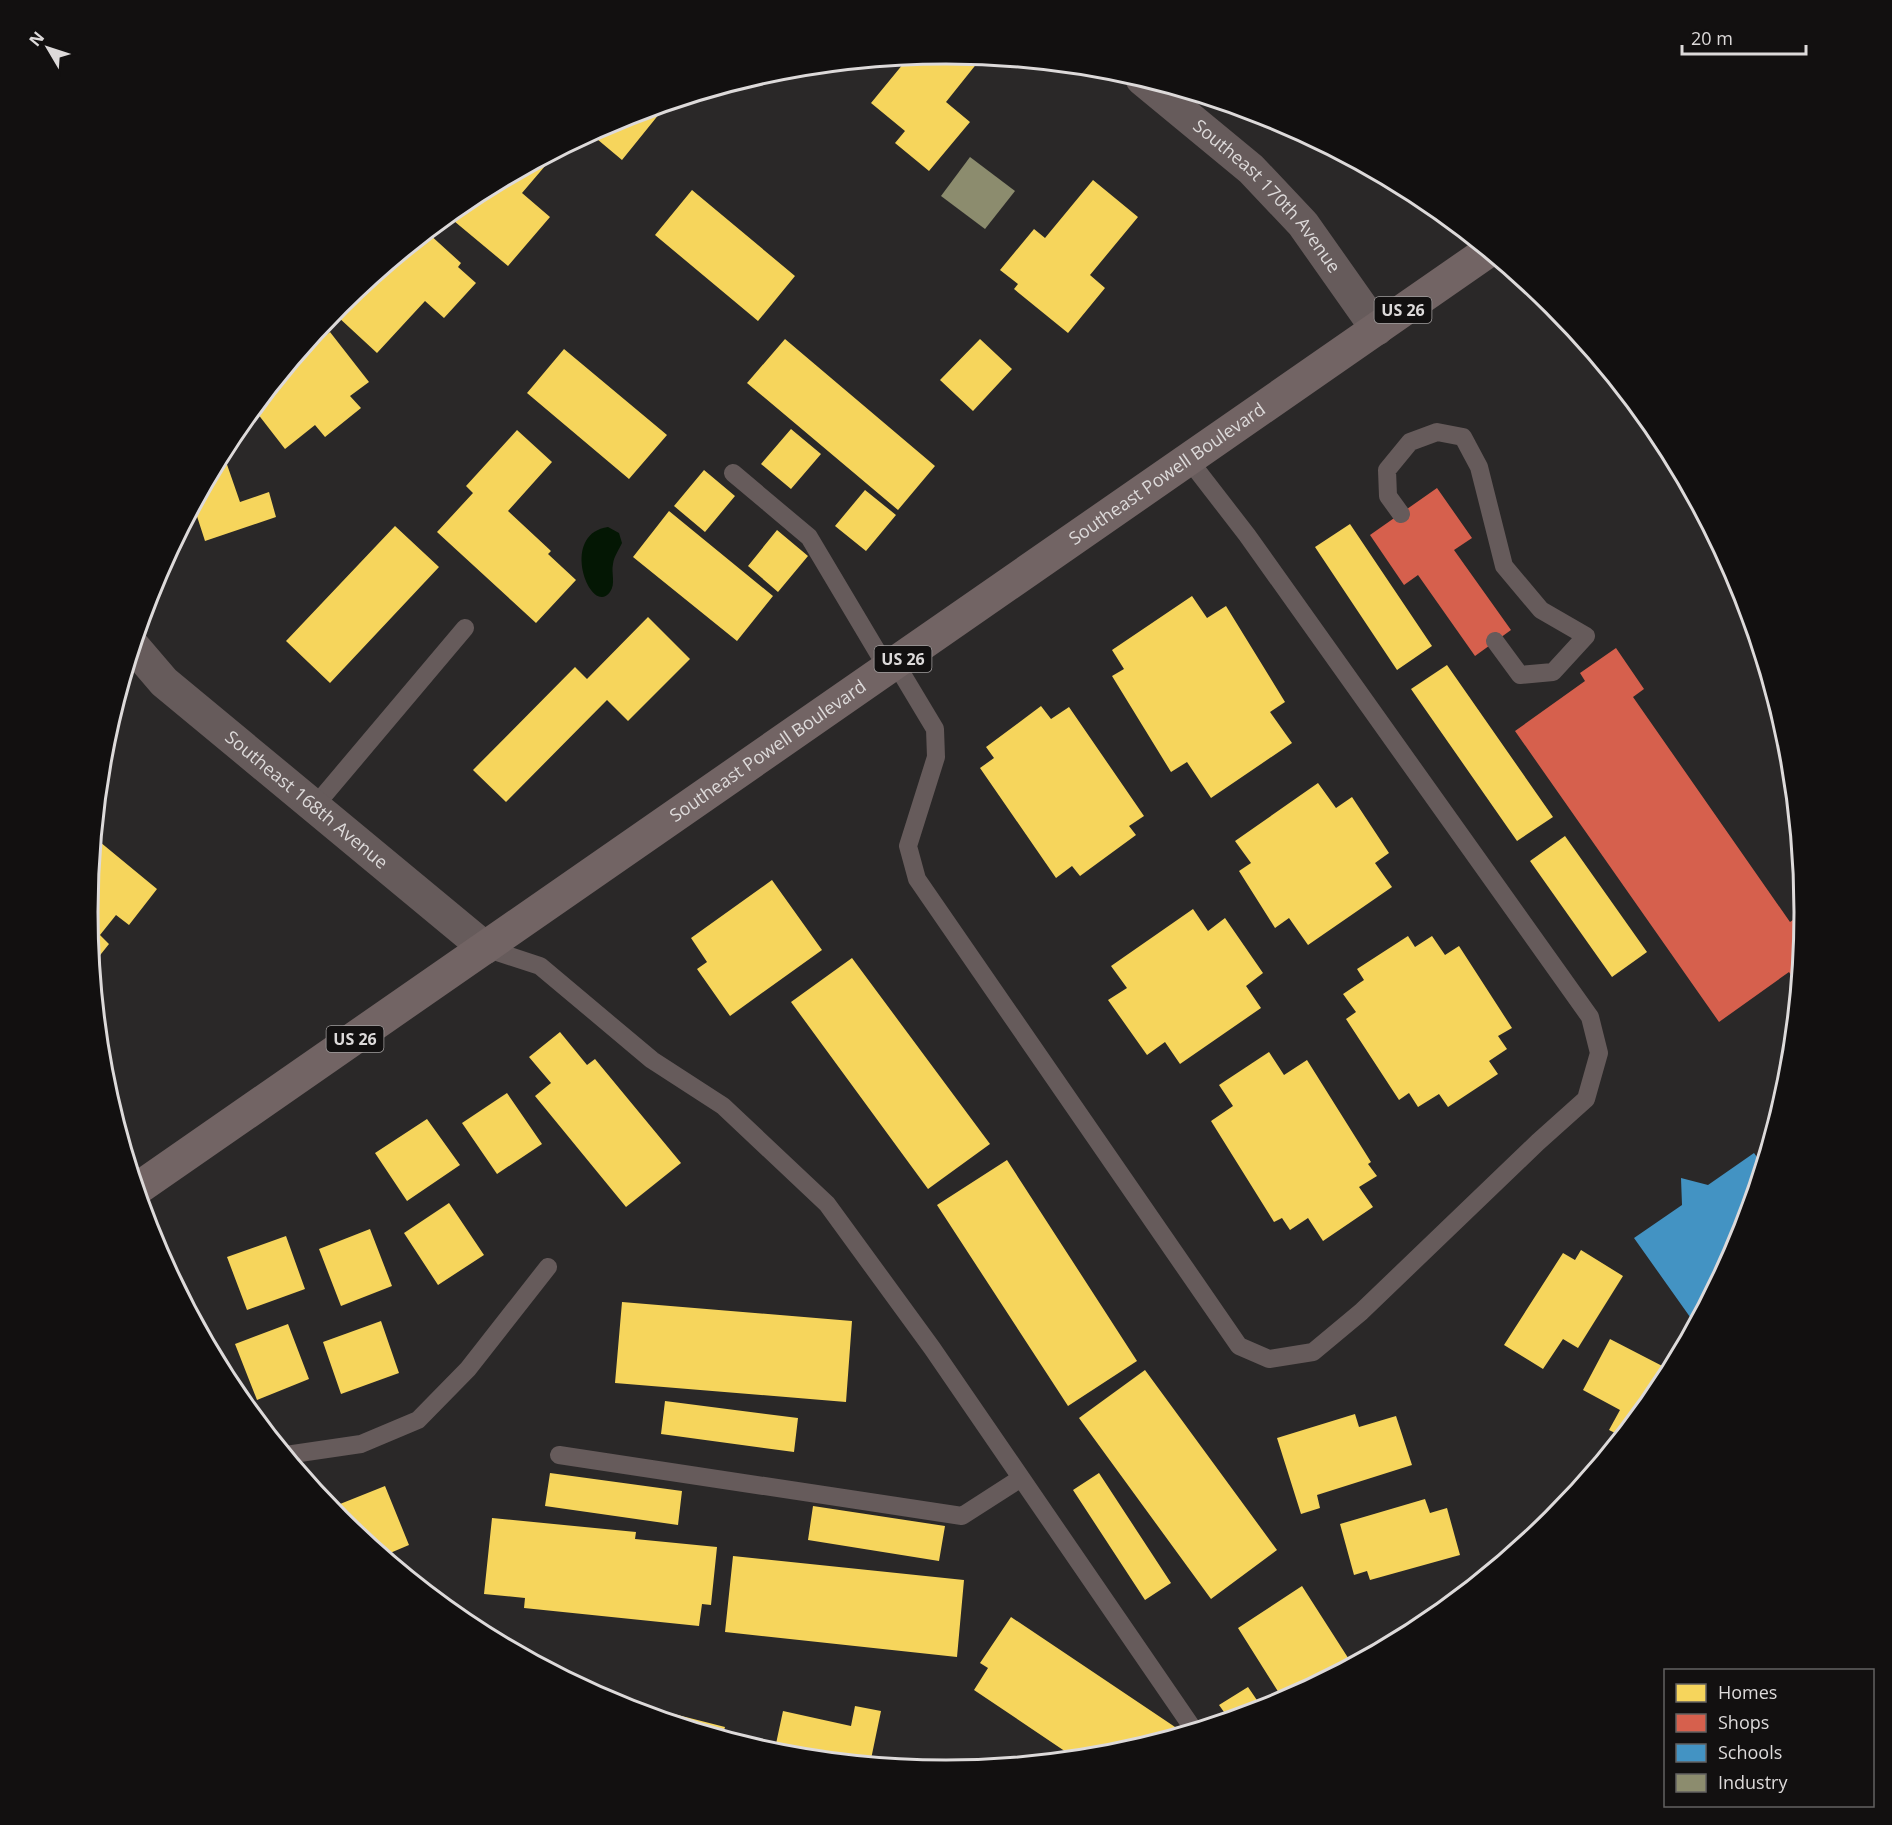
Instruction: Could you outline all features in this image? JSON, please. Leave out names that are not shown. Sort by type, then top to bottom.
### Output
[{"type":"main road","name":"Southeast Powell Boulevard","points":[[143,1185],[1482,256]]},
{"type":"street","name":"Southeast 170th Avenue","points":[[1157,91],[1251,169],[1303,224],[1377,329]]},
{"type":"street","name":"Southeast 168th Avenue","points":[[139,653],[164,682],[485,948]]},
{"type":"lane","points":[[1401,514],[1388,496],[1387,470],[1410,442],[1437,432],[1463,438],[1479,467],[1504,566],[1541,610],[1586,636],[1553,672],[1520,675],[1495,641]]},
{"type":"lane","points":[[733,473],[809,537],[935,729],[936,757],[909,846],[917,879],[1239,1346],[1269,1359],[1313,1352],[1361,1312],[1586,1099],[1599,1053],[1590,1017],[1247,535],[1189,460]]},
{"type":"lane","points":[[314,807],[465,628]]},
{"type":"lane","points":[[485,948],[540,966],[652,1060],[723,1106],[827,1204],[932,1348],[1190,1724]]},
{"type":"lane","points":[[293,1454],[361,1444],[418,1420],[468,1369],[548,1266]]},
{"type":"lane","points":[[559,1455],[962,1516],[1021,1478]]},
{"type":"shaded area","points":[[608,527],[619,533],[622,543],[615,556],[612,589],[602,597],[595,594],[588,585],[583,572],[582,557],[585,544],[593,533]]},
{"type":"building: Homes","points":[[976,65],[946,102],[970,122],[929,171],[895,143],[905,131],[871,103],[902,66]]},
{"type":"building: Homes","points":[[658,116],[622,160],[598,140]]},
{"type":"building: Homes","points":[[545,166],[522,193],[550,217],[508,266],[455,222],[475,207]]},
{"type":"building: Homes","points":[[1093,180],[1138,217],[1090,275],[1105,288],[1068,333],[1014,289],[1018,284],[1000,270],[1034,229],[1045,238]]},
{"type":"building: Homes","points":[[692,190],[795,276],[758,321],[655,235]]},
{"type":"building: Homes","points":[[433,238],[461,263],[458,267],[476,283],[444,318],[425,301],[377,353],[340,319],[387,275]]},
{"type":"building: Homes","points":[[330,332],[369,382],[350,396],[361,408],[325,437],[315,425],[285,449],[259,416],[323,338]]},
{"type":"building: Homes","points":[[785,339],[935,466],[898,510],[747,383]]},
{"type":"building: Homes","points":[[980,339],[1012,369],[973,411],[940,380]]},
{"type":"building: Homes","points":[[564,349],[667,435],[629,479],[527,393]]},
{"type":"building: Homes","points":[[791,429],[821,454],[791,489],[761,464]]},
{"type":"building: Homes","points":[[517,430],[552,462],[508,511],[551,551],[548,554],[576,580],[536,623],[437,532],[473,493],[466,486]]},
{"type":"building: Homes","points":[[227,464],[240,502],[269,492],[276,517],[205,541],[197,516]]},
{"type":"building: Homes","points":[[704,470],[735,496],[705,532],[674,506]]},
{"type":"building: Homes","points":[[865,490],[896,515],[866,551],[835,526]]},
{"type":"building: Homes","points":[[669,511],[773,596],[737,641],[633,557]]},
{"type":"building: Homes","points":[[1350,524],[1432,646],[1397,670],[1315,547]]},
{"type":"building: Homes","points":[[395,526],[439,567],[330,683],[286,641]]},
{"type":"building: Homes","points":[[777,530],[808,556],[778,592],[748,566]]},
{"type":"building: Homes","points":[[1192,596],[1207,618],[1226,606],[1285,702],[1270,712],[1292,743],[1211,798],[1187,762],[1171,772],[1112,676],[1124,669],[1112,650]]},
{"type":"building: Homes","points":[[648,617],[690,659],[628,721],[607,700],[506,802],[473,770],[575,667],[587,679]]},
{"type":"building: Homes","points":[[1447,665],[1553,817],[1517,841],[1411,689]]},
{"type":"building: Homes","points":[[1041,706],[1051,719],[1069,707],[1144,816],[1129,826],[1136,835],[1080,876],[1072,866],[1056,878],[980,768],[994,758],[986,747]]},
{"type":"building: Homes","points":[[1318,783],[1336,808],[1352,797],[1389,853],[1375,863],[1392,887],[1308,945],[1289,918],[1275,928],[1239,871],[1251,863],[1235,841]]},
{"type":"building: Homes","points":[[1565,836],[1647,952],[1612,977],[1530,861]]},
{"type":"building: Homes","points":[[101,843],[157,889],[129,925],[116,915],[100,935],[109,944],[100,956],[98,912]]},
{"type":"building: Homes","points":[[772,880],[822,950],[730,1016],[697,969],[707,962],[691,938]]},
{"type":"building: Homes","points":[[1193,909],[1208,931],[1225,918],[1263,973],[1246,986],[1261,1008],[1180,1064],[1165,1042],[1147,1055],[1108,1000],[1127,988],[1111,966]]},
{"type":"building: Homes","points":[[1408,936],[1415,947],[1432,936],[1445,955],[1459,946],[1512,1028],[1498,1036],[1507,1049],[1489,1061],[1498,1074],[1448,1107],[1439,1094],[1418,1107],[1409,1093],[1399,1100],[1346,1019],[1356,1012],[1343,994],[1364,980],[1357,969]]},
{"type":"building: Homes","points":[[852,958],[990,1144],[928,1189],[791,1002]]},
{"type":"building: Homes","points":[[560,1032],[587,1065],[595,1059],[681,1163],[626,1207],[535,1096],[551,1083],[529,1057]]},
{"type":"building: Homes","points":[[1269,1052],[1284,1075],[1307,1060],[1371,1162],[1368,1164],[1377,1176],[1359,1187],[1373,1207],[1323,1241],[1308,1218],[1290,1230],[1282,1218],[1274,1222],[1211,1121],[1233,1106],[1219,1085]]},
{"type":"building: Homes","points":[[507,1093],[542,1144],[497,1174],[462,1123]]},
{"type":"building: Homes","points":[[427,1119],[460,1165],[407,1201],[375,1153]]},
{"type":"building: Homes","points":[[1007,1160],[1137,1361],[1068,1406],[937,1205]]},
{"type":"building: Homes","points":[[449,1203],[484,1255],[438,1285],[404,1233]]},
{"type":"building: Homes","points":[[370,1229],[392,1286],[341,1306],[319,1249]]},
{"type":"building: Homes","points":[[286,1236],[305,1289],[247,1310],[227,1257]]},
{"type":"building: Homes","points":[[1581,1250],[1623,1276],[1578,1348],[1563,1339],[1543,1369],[1504,1345],[1563,1253],[1575,1260]]},
{"type":"building: Homes","points":[[622,1302],[852,1321],[846,1402],[615,1383]]},
{"type":"building: Homes","points":[[381,1321],[399,1373],[341,1394],[323,1342]]},
{"type":"building: Homes","points":[[288,1324],[309,1379],[257,1400],[235,1344]]},
{"type":"building: Homes","points":[[1610,1339],[1662,1366],[1616,1433],[1609,1430],[1620,1410],[1583,1390]]},
{"type":"building: Homes","points":[[1145,1370],[1277,1550],[1211,1599],[1079,1418]]},
{"type":"building: Homes","points":[[665,1401],[798,1418],[794,1452],[661,1434]]},
{"type":"building: Homes","points":[[1355,1414],[1359,1427],[1396,1416],[1412,1465],[1317,1495],[1320,1508],[1301,1514],[1277,1438]]},
{"type":"building: Homes","points":[[550,1473],[682,1491],[678,1525],[545,1506]]},
{"type":"building: Homes","points":[[1099,1473],[1171,1583],[1145,1600],[1073,1490]]},
{"type":"building: Homes","points":[[385,1486],[409,1545],[390,1553],[339,1504]]},
{"type":"building: Homes","points":[[1425,1499],[1430,1513],[1447,1508],[1460,1555],[1370,1580],[1367,1571],[1354,1575],[1340,1524]]},
{"type":"building: Homes","points":[[813,1506],[945,1526],[939,1561],[808,1540]]},
{"type":"building: Homes","points":[[492,1518],[636,1532],[635,1539],[717,1547],[711,1605],[702,1604],[699,1626],[524,1608],[525,1598],[484,1594]]},
{"type":"building: Homes","points":[[733,1556],[964,1580],[957,1657],[725,1632]]},
{"type":"building: Homes","points":[[1302,1586],[1348,1658],[1279,1692],[1238,1628]]},
{"type":"building: Homes","points":[[1011,1617],[1177,1728],[1111,1744],[1065,1752],[974,1690],[988,1668],[980,1663]]},
{"type":"building: Homes","points":[[1248,1687],[1257,1701],[1225,1713],[1219,1705]]},
{"type":"building: Homes","points":[[855,1706],[881,1711],[871,1757],[776,1743],[783,1711],[851,1726]]},
{"type":"building: Homes","points":[[662,1711],[725,1727],[724,1731]]},
{"type":"building: Shops","points":[[1437,488],[1472,538],[1454,550],[1511,630],[1475,656],[1418,575],[1404,585],[1370,535]]},
{"type":"building: Shops","points":[[1616,648],[1644,689],[1633,697],[1790,922],[1794,919],[1791,976],[1789,972],[1719,1022],[1515,731],[1585,681],[1580,673]]},
{"type":"building: Schools","points":[[1754,1153],[1757,1158],[1729,1237],[1707,1288],[1691,1318],[1634,1238],[1682,1205],[1681,1178],[1708,1185]]},
{"type":"building: Industry","points":[[970,157],[1015,191],[985,229],[941,196]]}]
